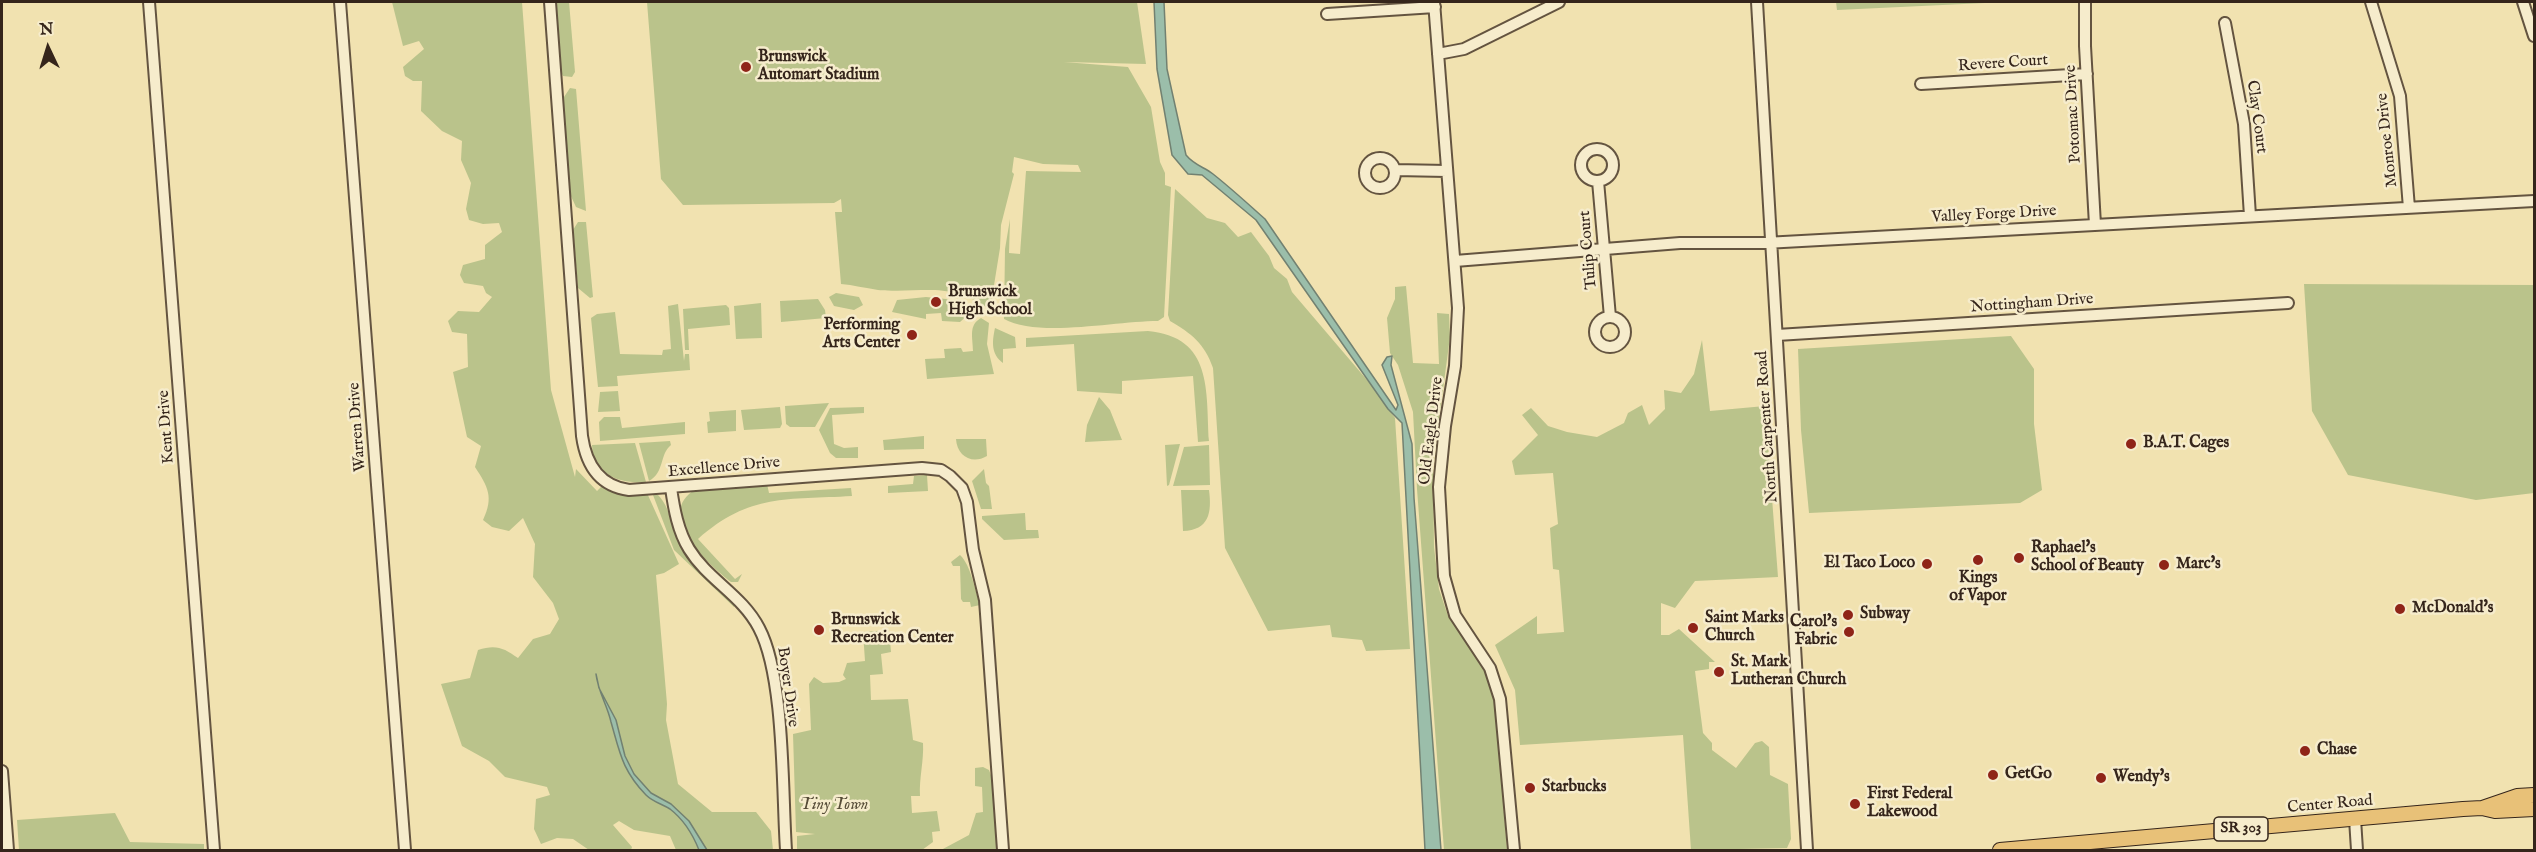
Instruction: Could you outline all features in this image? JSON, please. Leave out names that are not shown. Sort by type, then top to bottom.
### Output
[{"type":"main road","name":"Center Road","points":[[2000,850],[2482,808],[2517,796],[2535,795]]},
{"type":"main road","name":"Center Road","points":[[2482,808],[2495,811],[2535,809]]},
{"type":"street","name":"Kent Drive","points":[[149,2],[214,850]]},
{"type":"street","name":"Warren Drive","points":[[340,2],[405,850]]},
{"type":"street","name":"Excellence Drive","points":[[550,2],[584,451],[600,477],[617,488],[671,488],[921,468],[941,471],[957,482],[967,502],[977,573],[985,600],[1003,850]]},
{"type":"street","points":[[1438,54],[1464,49],[1559,2]]},
{"type":"street","name":"North Carpenter Road","points":[[1757,2],[1807,850]]},
{"type":"street","name":"Potomac Drive","points":[[2085,2],[2086,74],[2096,225]]},
{"type":"street","name":"Monroe Drive","points":[[2371,2],[2400,96],[2409,208]]},
{"type":"street","points":[[2523,2],[2535,36]]},
{"type":"street","points":[[1327,14],[1434,4]]},
{"type":"street","name":"Old Eagle Drive","points":[[1434,4],[1455,261],[1457,337],[1439,487],[1444,576],[1455,615],[1490,668],[1500,699],[1514,850]]},
{"type":"street","name":"Clay Court","points":[[2225,23],[2244,124],[2250,216]]},
{"type":"street","name":"Revere Court","points":[[1921,84],[2086,74]]},
{"type":"street","points":[[1395,170],[1448,171]]},
{"type":"street","name":"Tulip Court","points":[[1598,181],[1610,317]]},
{"type":"street","name":"Valley Forge Drive","points":[[1455,261],[1680,243],[1772,242],[2535,201]]},
{"type":"street","name":"Nottingham Drive","points":[[1777,335],[2288,303]]},
{"type":"street","name":"Boyer Drive","points":[[671,488],[674,508],[689,549],[746,608],[760,629],[768,651],[777,706],[786,850]]},
{"type":"street","points":[[2,771],[8,850]]},
{"type":"street","points":[[2355,819],[2357,850]]},
{"type":"green space","points":[[392,2],[522,2],[551,390],[575,477],[576,469],[597,491],[602,486],[624,494],[647,493],[679,564],[656,575],[667,704],[666,720],[678,784],[712,812],[756,812],[771,831],[773,850],[676,850],[670,836],[634,830],[619,821],[613,825],[632,847],[631,850],[589,850],[573,839],[557,838],[541,844],[534,829],[536,799],[550,795],[547,787],[505,777],[489,761],[462,746],[441,684],[470,678],[478,650],[490,647],[500,648],[518,658],[533,639],[550,634],[559,619],[553,603],[533,577],[535,544],[523,518],[509,531],[492,527],[483,520],[489,498],[483,480],[475,467],[481,446],[467,437],[453,372],[468,367],[467,334],[452,332],[448,321],[458,311],[479,312],[492,297],[486,293],[483,286],[464,283],[460,275],[463,265],[485,259],[485,245],[502,232],[499,223],[483,224],[469,220],[466,209],[471,183],[461,160],[462,141],[442,131],[421,111],[422,81],[413,81],[405,76],[403,67],[424,49],[419,41],[403,46]]},
{"type":"green space","points":[[555,2],[569,2],[575,72],[572,77],[563,76],[561,72]]},
{"type":"green space","points":[[647,2],[1137,2],[1146,64],[1064,62],[1128,67],[1151,107],[1160,162],[1165,173],[1165,185],[1171,187],[1164,317],[1158,321],[1057,328],[1019,325],[1004,319],[1005,249],[1010,219],[1009,253],[1020,254],[1026,171],[1081,172],[1078,165],[1043,164],[1014,157],[1012,172],[1014,174],[1001,225],[1000,248],[990,310],[961,295],[948,292],[878,290],[841,284],[835,212],[842,212],[841,199],[834,203],[683,205],[661,179]]},
{"type":"green space","points":[[1836,2],[2006,2],[1837,10]]},
{"type":"green space","points":[[570,88],[576,89],[586,211],[576,207],[570,194],[562,100]]},
{"type":"green space","points":[[1175,189],[1207,218],[1225,223],[1238,237],[1251,232],[1269,256],[1274,268],[1287,279],[1292,292],[1373,387],[1395,418],[1410,649],[1366,651],[1362,640],[1332,637],[1330,625],[1268,631],[1225,548],[1213,368],[1201,346],[1191,335],[1170,321],[1168,315]]},
{"type":"green space","points":[[578,222],[586,222],[593,297],[590,298],[578,288],[573,230]]},
{"type":"green space","points":[[2304,284],[2534,285],[2534,493],[2476,500],[2348,475],[2312,411]]},
{"type":"green space","points":[[1406,286],[1413,363],[1439,364],[1437,313],[1449,314],[1450,337],[1433,464],[1434,547],[1439,589],[1448,616],[1480,659],[1495,701],[1507,850],[1444,850],[1413,412],[1398,365],[1390,353],[1387,318],[1395,299],[1395,287]]},
{"type":"green space","points":[[836,293],[859,297],[863,305],[854,310],[834,306],[829,297]]},
{"type":"green space","points":[[926,297],[946,299],[969,309],[969,314],[960,322],[942,321],[941,313],[926,314],[926,319],[892,312],[897,300]]},
{"type":"green space","points":[[818,299],[825,310],[826,318],[781,322],[780,301]]},
{"type":"green space","points":[[761,303],[762,338],[736,339],[734,306]]},
{"type":"green space","points":[[678,304],[684,361],[685,354],[689,354],[690,370],[617,376],[618,386],[598,387],[591,318],[597,314],[615,312],[620,354],[662,355],[663,350],[671,349],[668,306]]},
{"type":"green space","points":[[726,305],[729,308],[730,325],[688,329],[689,350],[685,350],[683,309]]},
{"type":"green space","points":[[981,318],[989,323],[987,344],[994,374],[927,379],[925,359],[945,358],[944,349],[961,348],[963,352],[973,351],[973,328]]},
{"type":"green space","points":[[995,328],[1015,337],[1016,348],[1003,349],[1003,363],[996,356],[993,347]]},
{"type":"green space","points":[[1148,331],[1169,335],[1185,344],[1195,355],[1206,386],[1209,441],[1198,442],[1193,376],[1122,381],[1122,394],[1077,391],[1074,344],[1026,347],[1026,338]]},
{"type":"green space","points":[[2011,336],[2034,369],[2034,424],[2042,490],[2020,503],[1809,513],[1801,430],[1798,349]]},
{"type":"green space","points":[[1702,340],[1710,411],[1765,406],[1778,577],[1695,581],[1675,608],[1661,603],[1661,635],[1669,635],[1679,629],[1715,662],[1709,662],[1709,669],[1695,671],[1703,733],[1712,743],[1712,750],[1736,768],[1755,743],[1762,741],[1769,747],[1770,775],[1788,784],[1791,839],[1787,848],[1691,850],[1683,735],[1520,745],[1515,690],[1495,645],[1537,616],[1537,634],[1564,632],[1559,570],[1553,569],[1550,528],[1558,524],[1553,473],[1515,475],[1512,461],[1538,435],[1522,415],[1531,408],[1548,426],[1597,437],[1624,423],[1628,413],[1642,405],[1649,425],[1665,409],[1664,390],[1681,393],[1694,374]]},
{"type":"green space","points":[[618,391],[620,411],[598,412],[600,392]]},
{"type":"green space","points":[[1099,397],[1110,410],[1122,440],[1085,442],[1087,425]]},
{"type":"green space","points":[[829,403],[815,427],[790,427],[786,424],[785,406]]},
{"type":"green space","points":[[780,407],[782,424],[780,428],[744,430],[741,410]]},
{"type":"green space","points":[[864,407],[864,413],[832,415],[834,444],[844,448],[858,447],[858,458],[836,458],[830,453],[819,430],[830,408]]},
{"type":"green space","points":[[736,410],[736,431],[708,433],[709,412]]},
{"type":"green space","points":[[604,417],[620,417],[622,428],[685,422],[685,434],[600,441],[599,422]]},
{"type":"green space","points":[[924,436],[924,449],[884,450],[883,440]]},
{"type":"green space","points":[[956,439],[986,439],[987,456],[976,460],[966,457],[959,450]]},
{"type":"green space","points":[[670,441],[671,445],[667,449],[658,473],[649,481],[639,443]]},
{"type":"green space","points":[[635,443],[646,482],[618,479],[597,464],[592,445]]},
{"type":"green space","points":[[1180,444],[1169,485],[1167,486],[1165,445]]},
{"type":"green space","points":[[1209,445],[1210,485],[1173,486],[1184,447]]},
{"type":"green space","points":[[984,469],[992,509],[981,509],[972,481]]},
{"type":"green space","points":[[927,475],[928,491],[888,493],[888,486],[913,484],[914,476]]},
{"type":"green space","points":[[767,484],[769,493],[851,488],[852,496],[770,502],[735,513],[717,524],[698,539],[735,579],[742,574],[738,582],[731,582],[698,551],[689,538],[682,525],[680,512],[684,499],[696,489]]},
{"type":"green space","points":[[1181,490],[1209,490],[1210,506],[1207,519],[1192,530],[1183,531]]},
{"type":"green space","points":[[653,495],[658,495],[666,506],[684,552],[704,575],[734,603],[734,607],[674,550]]},
{"type":"green space","points":[[1025,513],[1026,530],[1038,530],[1039,538],[1004,540],[982,519],[982,516]]},
{"type":"green space","points":[[960,555],[970,572],[980,605],[971,607],[970,602],[963,602],[961,599],[960,566],[953,566],[951,562]]},
{"type":"green space","name":"Tiny Town","points":[[889,630],[891,652],[881,654],[883,674],[870,675],[871,700],[908,699],[913,740],[923,743],[920,796],[911,796],[912,813],[937,811],[940,831],[932,832],[933,842],[922,850],[797,850],[797,836],[815,834],[796,832],[793,734],[811,730],[809,684],[814,677],[823,683],[846,679],[843,675],[847,663],[865,661],[863,632]]},
{"type":"green space","points":[[983,767],[989,770],[992,778],[997,850],[941,850],[969,835],[976,813],[983,812],[982,787],[975,786],[975,768]]},
{"type":"green space","points":[[115,813],[130,842],[204,844],[204,850],[19,850],[17,820]]},
{"type":"shaded area","points":[[1154,2],[1164,2],[1167,69],[1186,155],[1220,180],[1265,219],[1396,410],[1398,405],[1382,365],[1387,357],[1392,356],[1391,365],[1412,444],[1414,498],[1441,850],[1425,850],[1402,423],[1388,409],[1256,220],[1202,175],[1188,174],[1172,155],[1157,69]]},
{"type":"shaded area","points":[[599,689],[616,720],[625,756],[634,774],[651,793],[671,804],[689,821],[707,850],[699,850],[691,833],[679,818],[670,809],[649,797],[638,786],[620,752]]},
{"type":"place","name":"Brunswick Automart Stadium","points":[[746,67]]},
{"type":"place","name":"Brunswick High School","points":[[936,302]]},
{"type":"place","name":"Performing Arts Center","points":[[912,335]]},
{"type":"place","name":"B.A.T. Cages","points":[[2131,444]]},
{"type":"place","name":"Raphael's School of Beauty","points":[[2019,558]]},
{"type":"place","name":"Kings of Vapor","points":[[1978,560]]},
{"type":"place","name":"El Taco Loco","points":[[1927,564]]},
{"type":"place","name":"Marc's","points":[[2164,565]]},
{"type":"place","name":"McDonald's","points":[[2400,609]]},
{"type":"place","name":"Subway","points":[[1848,615]]},
{"type":"place","name":"Saint Marks Church","points":[[1693,628]]},
{"type":"place","name":"Brunswick Recreation Center","points":[[819,630]]},
{"type":"place","name":"Carol's Fabric","points":[[1849,632]]},
{"type":"place","name":"St. Mark Lutheran Church","points":[[1719,672]]},
{"type":"place","name":"Chase","points":[[2305,751]]},
{"type":"place","name":"GetGo","points":[[1993,775]]},
{"type":"place","name":"Wendy's","points":[[2101,778]]},
{"type":"place","name":"Starbucks","points":[[1530,788]]},
{"type":"place","name":"First Federal Lakewood","points":[[1855,804]]}]
